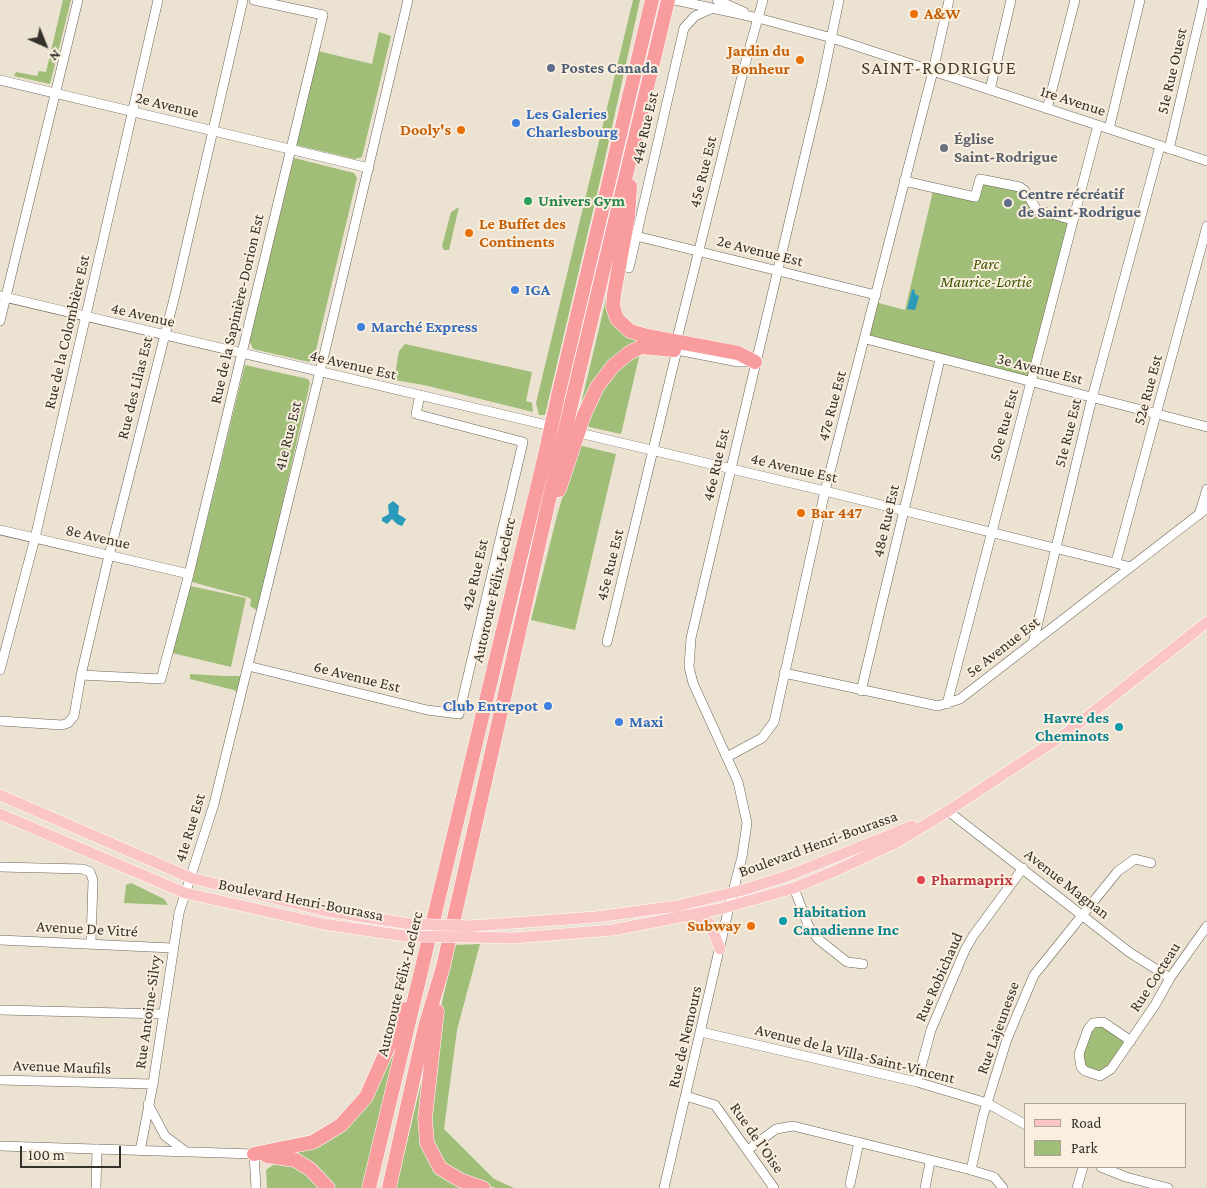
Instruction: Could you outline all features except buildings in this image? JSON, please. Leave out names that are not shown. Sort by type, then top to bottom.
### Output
[{"type":"highway","points":[[643,24],[644,0]]},
{"type":"highway","name":"Autoroute Félix-Leclerc","points":[[369,1188],[545,455],[643,24],[652,0]]},
{"type":"highway","name":"Autoroute Félix-Leclerc","points":[[389,1188],[425,1027],[443,967],[544,522],[565,455],[571,405],[668,0]]},
{"type":"highway","points":[[631,153],[628,217],[614,294],[614,307],[618,319],[630,330],[647,336],[738,353],[755,362]]},
{"type":"highway","points":[[565,455],[597,387],[613,366],[629,353],[641,347],[677,350]]},
{"type":"highway","points":[[443,967],[425,1118],[427,1143],[440,1168],[460,1180],[483,1188]]},
{"type":"highway","points":[[254,1154],[313,1142],[327,1136],[354,1112],[376,1080],[422,969]]},
{"type":"highway","points":[[254,1154],[295,1160],[310,1169],[328,1188]]},
{"type":"main road","name":"Boulevard Henri-Bourassa","points":[[0,795],[191,878],[327,912],[514,938],[613,930],[728,907],[794,888],[897,842],[948,811],[1068,732],[1207,622]]},
{"type":"main road","name":"Boulevard Henri-Bourassa","points":[[0,814],[185,893],[323,924],[406,936],[606,916],[677,906],[733,893],[818,865],[948,811]]},
{"type":"main road","points":[[683,917],[710,924],[720,949]]},
{"type":"street","points":[[0,321],[3,297],[78,0]]},
{"type":"street","name":"Rue de la Colombière Est","points":[[0,670],[35,538],[158,0]]},
{"type":"street","name":"Rue des Lilas Est","points":[[0,722],[62,725],[68,723],[74,716],[81,675],[109,555],[244,0]]},
{"type":"street","name":"Rue de la Sapinière-Dorion Est","points":[[81,675],[161,679],[189,574],[323,15],[254,0]]},
{"type":"street","name":"41e Rue Est","points":[[191,878],[214,804],[408,0]]},
{"type":"street","name":"1re Avenue","points":[[675,0],[758,18],[832,38],[1207,161]]},
{"type":"street","name":"1re Avenue","points":[[717,0],[758,18]]},
{"type":"street","name":"45e Rue Est","points":[[678,335],[763,0]]},
{"type":"street","name":"46e Rue Est","points":[[733,893],[747,836],[743,796],[693,684],[689,654],[730,469],[832,38],[839,0]]},
{"type":"street","name":"47e Rue Est","points":[[727,757],[756,742],[768,732],[774,722],[825,491],[866,339],[949,0]]},
{"type":"street","points":[[990,90],[1011,0]]},
{"type":"street","points":[[1047,109],[1075,0]]},
{"type":"street","points":[[1109,129],[1140,0]]},
{"type":"street","name":"51e Rue Ouest","points":[[1165,147],[1204,0]]},
{"type":"street","name":"44e Rue Est","points":[[629,268],[684,28],[694,16],[711,9]]},
{"type":"street","name":"2e Avenue","points":[[0,80],[368,168]]},
{"type":"street","name":"50e Rue Est","points":[[947,704],[1098,125]]},
{"type":"street","name":"51e Rue Est","points":[[1033,643],[1092,398],[1165,147]]},
{"type":"street","points":[[904,181],[975,198],[980,179],[1020,187],[1025,191],[1036,210],[1073,220]]},
{"type":"street","name":"52e Rue Est","points":[[1116,562],[1207,226]]},
{"type":"street","name":"2e Avenue Est","points":[[636,236],[876,295]]},
{"type":"street","name":"4e Avenue","points":[[3,297],[280,363]]},
{"type":"street","name":"3e Avenue Est","points":[[866,339],[1207,427]]},
{"type":"street","points":[[677,350],[738,362],[755,362]]},
{"type":"street","name":"45e Rue Est","points":[[607,642],[677,350]]},
{"type":"street","name":"48e Rue Est","points":[[861,691],[940,359]]},
{"type":"street","name":"4e Avenue Est","points":[[280,363],[825,491],[1131,567]]},
{"type":"street","name":"42e Rue Est","points":[[420,395],[416,414],[523,442],[458,714]]},
{"type":"street","points":[[1199,515],[1207,489]]},
{"type":"street","name":"5e Avenue Est","points":[[947,704],[960,699],[1207,508]]},
{"type":"street","name":"8e Avenue","points":[[0,530],[189,574]]},
{"type":"street","name":"6e Avenue Est","points":[[248,666],[427,710],[458,714]]},
{"type":"street","points":[[784,673],[938,706],[947,704]]},
{"type":"street","name":"Avenue Magnan","points":[[948,811],[1082,913],[1129,952],[1170,978]]},
{"type":"street","name":"Rue Lajeunesse","points":[[971,1170],[987,1103],[1013,1024],[1034,975],[1082,913],[1118,871],[1135,859],[1151,863]]},
{"type":"street","points":[[0,867],[83,869],[90,872],[93,880],[91,943]]},
{"type":"street","name":"Rue Robichaud","points":[[917,1082],[931,1030],[966,950],[973,936],[1022,868]]},
{"type":"street","name":"Rue Antoine-Silvy","points":[[140,1151],[153,1084],[172,948],[179,913],[191,878]]},
{"type":"street","points":[[794,888],[808,925],[818,939],[848,962],[864,964]]},
{"type":"street","name":"Rue de Nemours","points":[[664,1188],[720,949],[728,907],[733,893]]},
{"type":"street","name":"Rue Cocteau","points":[[1131,1041],[1103,1022],[1093,1023],[1088,1029],[1079,1054],[1081,1067],[1095,1075],[1106,1074],[1131,1041],[1170,978],[1206,928]]},
{"type":"street","name":"Avenue De Vitré","points":[[0,940],[172,948]]},
{"type":"street","points":[[0,1010],[164,1014]]},
{"type":"street","name":"Avenue de la Villa-Saint-Vincent","points":[[701,1032],[917,1082],[987,1103],[1024,1124]]},
{"type":"street","name":"Avenue Maufils","points":[[0,1080],[153,1084]]},
{"type":"street","name":"Rue de l'Oise","points":[[686,1096],[715,1105],[749,1149],[774,1188]]},
{"type":"street","points":[[148,1104],[165,1136],[187,1152]]},
{"type":"street","points":[[749,1149],[776,1129],[793,1126],[930,1162],[971,1170],[994,1177],[1003,1188]]},
{"type":"street","points":[[850,1184],[859,1142]]},
{"type":"street","points":[[0,1146],[254,1154],[256,1188]]},
{"type":"street","points":[[96,1188],[97,1149]]},
{"type":"street","points":[[925,1188],[930,1162]]},
{"type":"street","points":[[1077,1188],[1083,1168]]},
{"type":"street","points":[[1104,1168],[1126,1177],[1166,1188]]},
{"type":"green space","points":[[63,0],[71,0],[50,84],[14,76],[16,72],[37,76],[39,71],[46,72]]},
{"type":"green space","points":[[633,0],[640,0],[600,181],[545,415],[539,415],[536,403]]},
{"type":"green space","points":[[379,32],[391,36],[362,157],[355,159],[296,145],[318,51],[372,64]]},
{"type":"green space","points":[[294,158],[354,173],[357,178],[314,358],[309,362],[253,349],[249,340]]},
{"type":"green space","name":"Parc Maurice-Lortie","points":[[980,179],[1020,187],[1037,210],[1073,220],[1031,381],[866,339],[875,302],[905,310],[933,191],[975,197]]},
{"type":"green space","points":[[459,207],[449,250],[444,250],[442,246],[451,212]]},
{"type":"green space","points":[[612,274],[610,303],[645,339],[611,359],[586,402],[582,400]]},
{"type":"green space","points":[[405,344],[532,372],[526,401],[532,403],[533,412],[424,385],[394,380],[399,351]]},
{"type":"green space","points":[[640,353],[621,434],[585,426],[590,413],[616,367]]},
{"type":"green space","points":[[245,365],[308,379],[310,383],[258,611],[250,606],[251,599],[247,597],[192,582]]},
{"type":"green space","points":[[578,445],[616,454],[575,630],[531,620],[558,512]]},
{"type":"green space","points":[[186,585],[246,598],[231,667],[168,652]]},
{"type":"green space","points":[[190,674],[242,676],[238,693],[234,690],[190,679]]},
{"type":"green space","points":[[131,883],[164,899],[168,905],[124,903],[126,885]]},
{"type":"green space","points":[[480,944],[457,1030],[444,1129],[494,1179],[514,1188],[496,1188],[465,1180],[448,1171],[430,1144],[438,1020],[455,945]]},
{"type":"green space","points":[[1098,1021],[1131,1041],[1106,1074],[1085,1071],[1082,1044]]},
{"type":"green space","points":[[398,1042],[362,1188],[331,1188],[277,1153],[337,1133]]},
{"type":"green space","points":[[424,1071],[425,1149],[471,1188],[396,1188]]},
{"type":"green space","points":[[276,1163],[294,1166],[325,1188],[267,1188],[266,1170]]},
{"type":"water","points":[[914,289],[915,294],[919,296],[915,310],[907,309],[912,290]]},
{"type":"water","points":[[393,501],[399,506],[398,514],[406,519],[402,526],[392,519],[387,524],[382,521],[382,518],[389,514],[388,505]]},
{"type":"place","name":"A&W","points":[[914,14]]},
{"type":"place","name":"Jardin du Bonheur","points":[[800,60]]},
{"type":"place","name":"Postes Canada","points":[[551,68]]},
{"type":"place","name":"Les Galeries Charlesbourg","points":[[516,123]]},
{"type":"place","name":"Dooly's","points":[[461,130]]},
{"type":"place","name":"Église Saint-Rodrigue","points":[[944,148]]},
{"type":"place","name":"Univers Gym","points":[[528,201]]},
{"type":"place","name":"Centre récréatif de Saint-Rodrigue","points":[[1008,203]]},
{"type":"place","name":"Le Buffet des Continents","points":[[469,233]]},
{"type":"place","name":"IGA","points":[[515,290]]},
{"type":"place","name":"Marché Express","points":[[361,327]]},
{"type":"place","name":"Bar 447","points":[[801,513]]},
{"type":"place","name":"Club Entrepot","points":[[548,706]]},
{"type":"place","name":"Maxi","points":[[619,722]]},
{"type":"place","name":"Havre des Cheminots","points":[[1119,727]]},
{"type":"place","name":"Pharmaprix","points":[[921,880]]},
{"type":"place","name":"Habitation Canadienne Inc","points":[[783,921]]},
{"type":"place","name":"Subway","points":[[751,926]]},
{"type":"district","name":"SAINT-RODRIGUE","points":[[939,68]]}]
